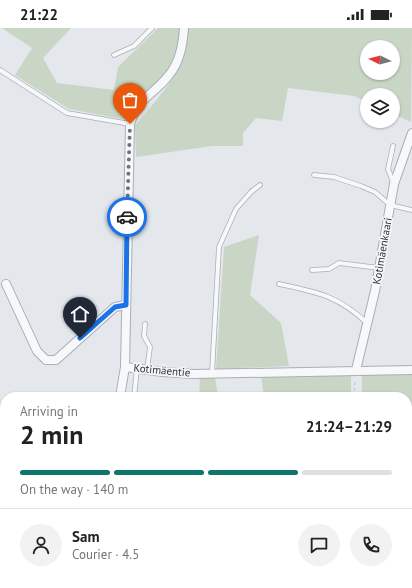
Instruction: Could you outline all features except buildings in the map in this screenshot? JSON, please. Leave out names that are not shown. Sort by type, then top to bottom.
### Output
[{"type":"street","name":"Kotimäentie","points":[[184,28],[182,45],[177,62],[169,76],[139,105],[130,124],[125,367],[186,373],[412,370]]},
{"type":"street","name":"Kotimäenkaari","points":[[356,370],[368,325],[380,268],[394,184],[412,133]]},
{"type":"street","points":[[6,284],[37,351],[46,360],[56,360],[115,307],[126,305]]},
{"type":"street","points":[[121,392],[125,367]]},
{"type":"lane","points":[[114,55],[134,46],[152,28]]},
{"type":"lane","points":[[0,70],[67,113],[130,124]]},
{"type":"lane","points":[[393,146],[388,169],[394,184]]},
{"type":"lane","points":[[314,176],[334,177],[361,186],[374,192],[390,205],[412,210]]},
{"type":"lane","points":[[212,373],[219,247],[236,209],[251,192],[260,185]]},
{"type":"lane","points":[[312,270],[329,269],[340,263],[380,268]]},
{"type":"lane","points":[[279,284],[331,296],[355,311],[368,325]]},
{"type":"lane","points":[[145,324],[144,336],[150,347],[146,370]]},
{"type":"lane","points":[[135,392],[137,369]]},
{"type":"path","points":[[354,392],[356,370]]},
{"type":"green space","points":[[2,28],[71,28],[43,58],[57,83],[114,90],[118,67],[158,28],[181,28],[177,54],[165,74],[135,105],[127,120],[69,109],[15,75],[32,48]]},
{"type":"green space","points":[[188,28],[412,28],[411,122],[400,117],[400,88],[360,88],[360,99],[354,96],[288,88],[282,121],[256,118],[243,133],[243,146],[212,146],[136,157],[135,125],[171,81],[183,56],[187,42]]},
{"type":"green space","points":[[259,235],[250,295],[281,323],[289,366],[216,369],[224,247]]},
{"type":"green space","points":[[362,372],[412,372],[412,392],[362,392]]},
{"type":"green space","points":[[351,374],[351,392],[263,392],[261,376]]},
{"type":"green space","points":[[200,377],[215,377],[217,392],[199,392]]},
{"type":"way so far","points":[[127,217],[128,136],[130,124]]},
{"type":"route","points":[[80,338],[115,307],[119,305],[126,305],[127,217]]}]
